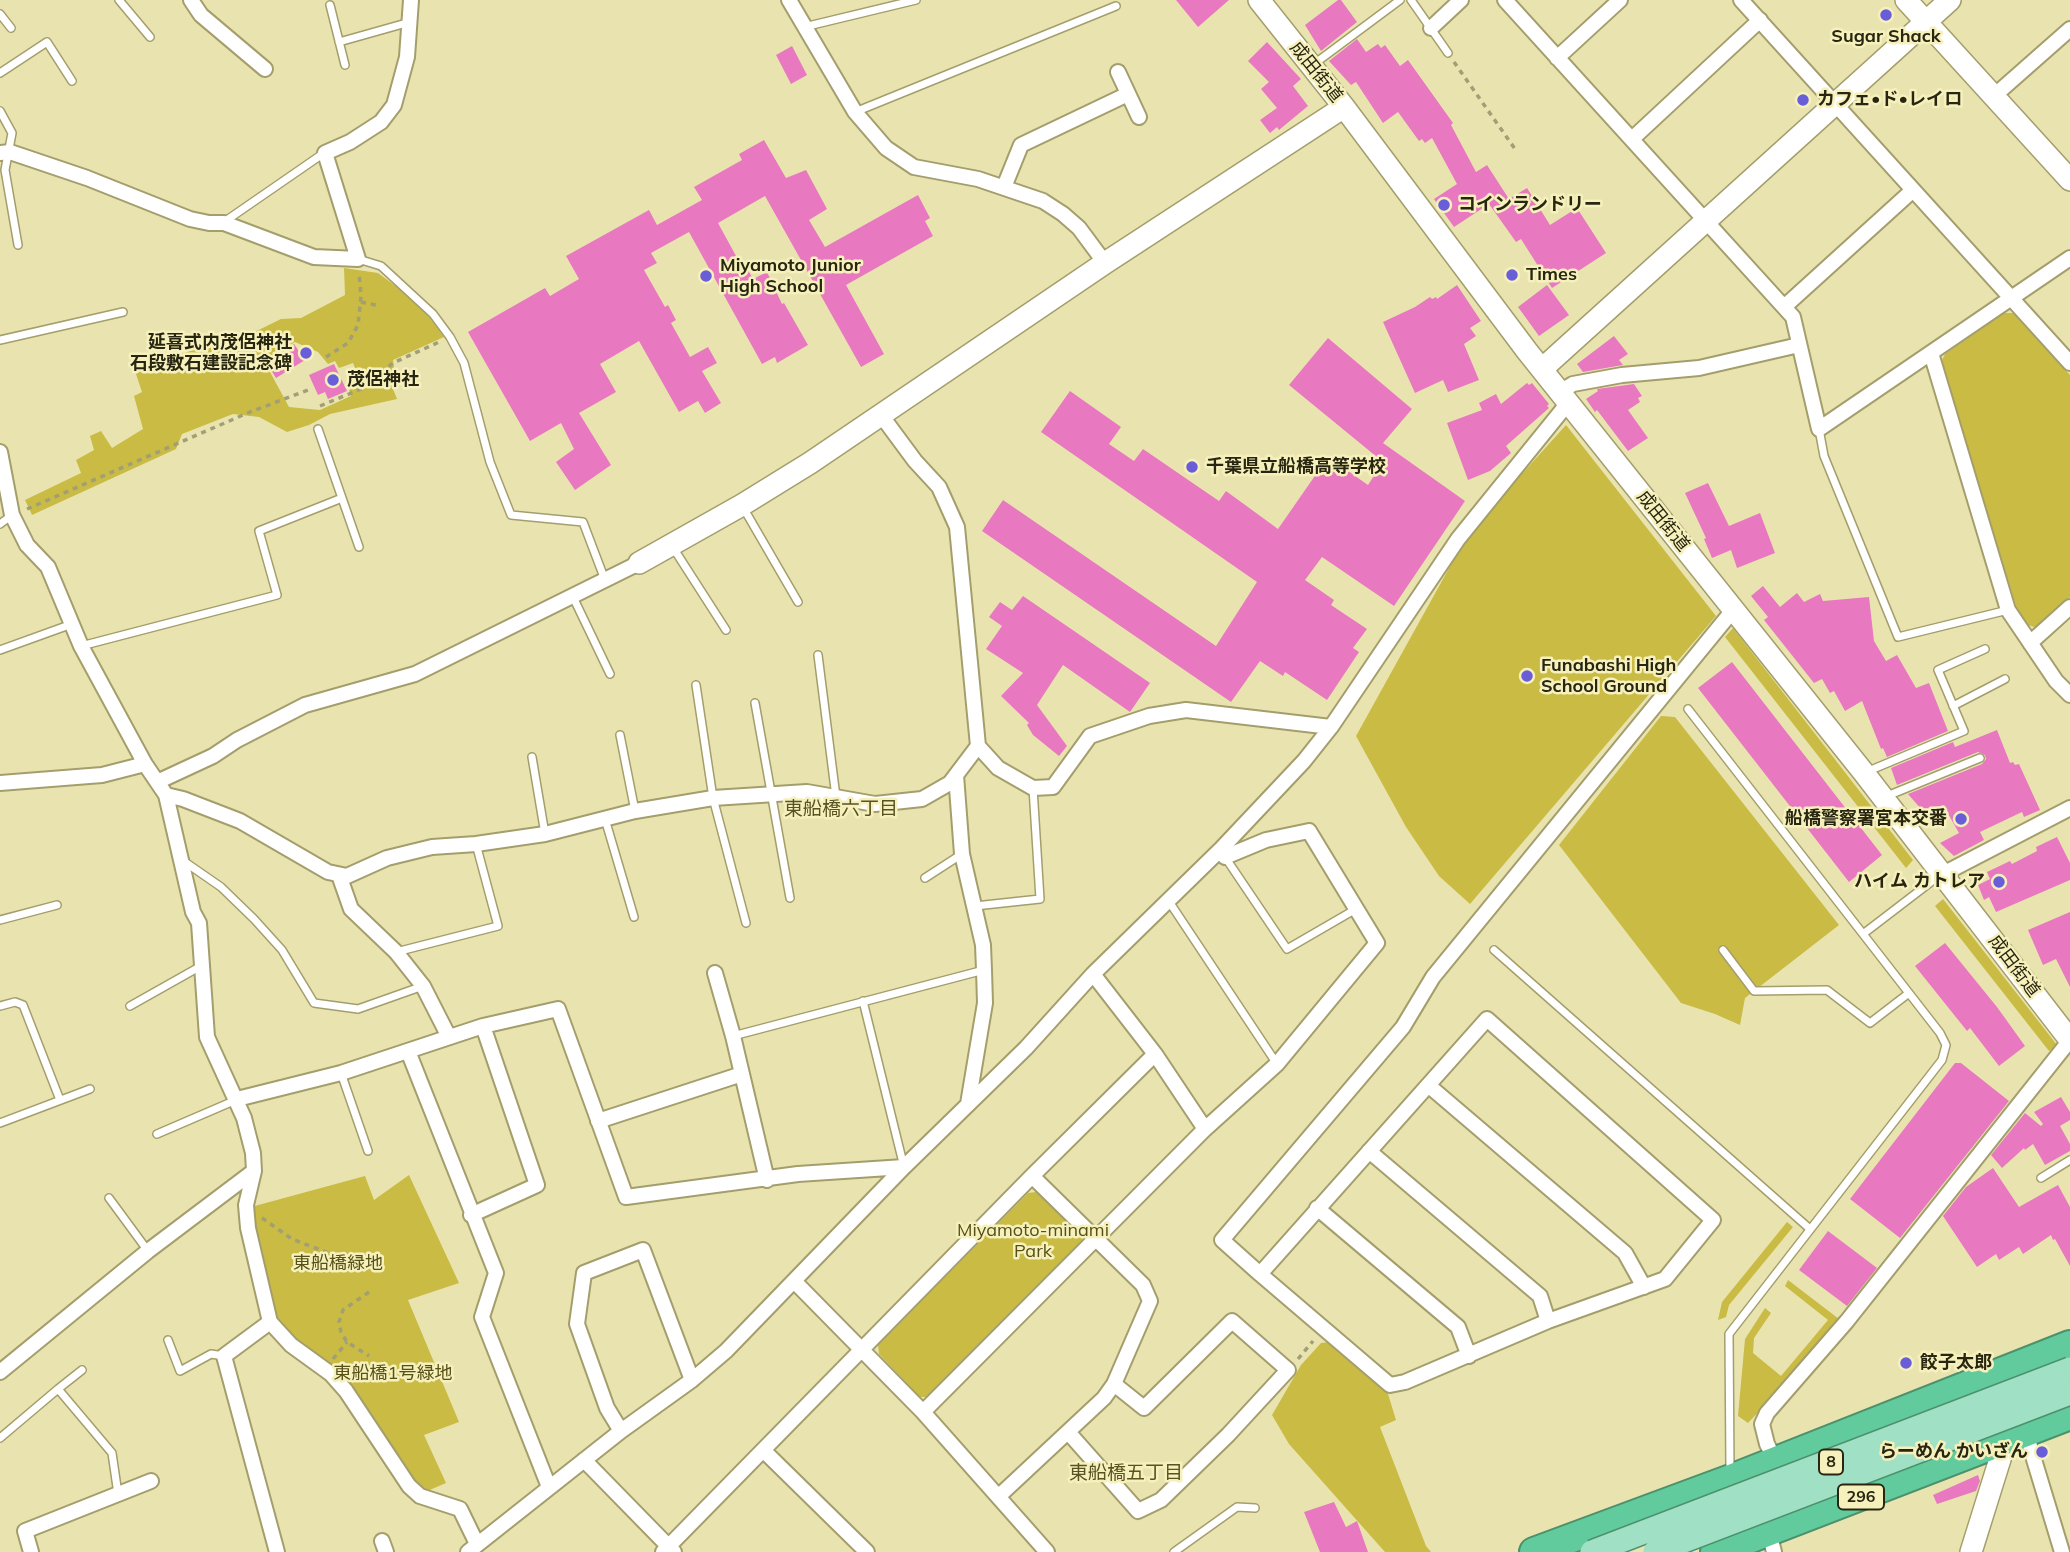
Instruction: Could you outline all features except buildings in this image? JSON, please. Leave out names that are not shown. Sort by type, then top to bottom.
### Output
[{"type":"highway","points":[[1534,1552],[1731,1479],[2070,1345]]},
{"type":"highway","name":"296","points":[[1715,1552],[1771,1542],[2070,1415]]},
{"type":"main road","name":"8","points":[[1592,1552],[2070,1369]]},
{"type":"main road","name":"8","points":[[1655,1552],[2070,1393]]},
{"type":"street","points":[[191,0],[201,15],[265,69]]},
{"type":"street","points":[[5,152],[87,178],[190,219],[224,223],[314,257],[358,259],[325,153],[350,142],[381,122],[394,105],[407,57],[411,0]]},
{"type":"street","points":[[789,0],[855,112],[886,148],[914,167],[978,179],[1043,201],[1079,228],[1105,263]]},
{"type":"street","name":"成田街道","points":[[1259,0],[1344,107],[1564,398],[1884,797],[2070,1040]]},
{"type":"street","points":[[1431,28],[1461,0]]},
{"type":"street","points":[[1505,0],[1793,317],[1819,429],[2070,258]]},
{"type":"street","points":[[1557,58],[1620,0]]},
{"type":"street","points":[[1741,0],[2070,363]]},
{"type":"street","points":[[1906,0],[2070,180]]},
{"type":"street","points":[[1542,369],[1950,0]]},
{"type":"street","points":[[1632,139],[1760,20]]},
{"type":"street","points":[[1994,96],[2070,29]]},
{"type":"street","points":[[1118,72],[1139,117]]},
{"type":"street","points":[[1004,187],[1021,145],[1128,94]]},
{"type":"street","points":[[157,782],[305,705],[415,674],[639,563],[742,505],[1344,107]]},
{"type":"street","points":[[1784,307],[1913,190]]},
{"type":"street","points":[[0,452],[6,519],[48,567],[81,646],[145,764],[166,795],[193,912],[200,923],[207,1037],[237,1099],[250,1141],[254,1171],[248,1192],[247,1216],[270,1322],[292,1345],[331,1374],[346,1391],[409,1486],[420,1496],[460,1509],[472,1548],[621,1431],[692,1380],[734,1342],[904,1167],[1026,1048],[1093,974],[1167,899],[1223,853],[1331,727],[1458,539],[1573,384],[1622,375],[1699,368],[1799,345]]},
{"type":"street","points":[[1931,353],[2008,610],[2056,681],[2070,695]]},
{"type":"street","points":[[881,415],[915,461],[939,487],[957,527],[978,746],[998,768],[1033,788],[1053,787],[1090,736],[1149,716],[1186,710],[1331,727]]},
{"type":"street","points":[[2030,643],[2070,607]]},
{"type":"street","points":[[1260,1274],[1487,1019],[1713,1220],[1665,1279],[1548,1321],[1405,1382],[1390,1385],[1260,1274],[1222,1240],[1403,1027],[1433,977],[1734,609]]},
{"type":"street","points":[[166,795],[240,821],[328,872],[347,876],[387,858],[432,847],[545,834],[635,811],[713,798],[807,792],[875,804],[922,799],[950,783],[978,746]]},
{"type":"street","points":[[0,783],[102,775],[145,764]]},
{"type":"street","points":[[956,775],[962,854],[984,944],[985,1003],[968,1104]]},
{"type":"street","points":[[1943,874],[2070,808]]},
{"type":"street","points":[[923,1412],[1205,1129],[1277,1064],[1377,943],[1309,831],[1223,853]]},
{"type":"street","points":[[339,875],[351,909],[396,952],[424,986],[449,1037]]},
{"type":"street","points":[[715,973],[733,1036],[767,1180]]},
{"type":"street","points":[[1093,974],[1155,1054],[1205,1129]]},
{"type":"street","points":[[237,1099],[341,1073],[483,1026],[558,1009],[625,1197],[798,1174],[904,1167]]},
{"type":"street","points":[[471,1215],[537,1185],[483,1026]]},
{"type":"street","points":[[1775,1460],[1762,1424],[1767,1413],[1847,1321],[2070,1040]]},
{"type":"street","points":[[408,1051],[496,1273],[482,1317],[549,1487]]},
{"type":"street","points":[[584,1460],[668,1550],[862,1348],[1155,1054]]},
{"type":"street","points":[[598,1121],[742,1074]]},
{"type":"street","points":[[1428,1085],[1625,1253],[1644,1287]]},
{"type":"street","points":[[1369,1151],[1540,1296],[1548,1321]]},
{"type":"street","points":[[0,1372],[148,1251],[254,1171]]},
{"type":"street","points":[[999,1496],[1104,1398],[1114,1384],[1150,1301],[1143,1285],[1032,1176]]},
{"type":"street","points":[[1317,1208],[1458,1327],[1469,1356]]},
{"type":"street","points":[[621,1431],[607,1408],[577,1324],[584,1273],[643,1251],[692,1380]]},
{"type":"street","points":[[794,1281],[923,1412],[1047,1552]]},
{"type":"street","points":[[1068,1432],[1138,1511],[1161,1500],[1228,1435],[1288,1370],[1232,1321],[1144,1408],[1114,1384]]},
{"type":"street","points":[[270,1322],[224,1356],[277,1552]]},
{"type":"street","points":[[1983,1380],[2016,1437],[2064,1547]]},
{"type":"street","points":[[1971,1552],[2016,1437]]},
{"type":"street","points":[[763,1450],[867,1552]]},
{"type":"street","points":[[31,1552],[25,1531],[151,1481]]},
{"type":"lane","points":[[119,0],[150,37]]},
{"type":"lane","points":[[804,27],[916,0]]},
{"type":"lane","points":[[1311,66],[1400,0]]},
{"type":"lane","points":[[1411,0],[1448,53]]},
{"type":"lane","points":[[330,5],[345,65]]},
{"type":"lane","points":[[855,112],[1116,6]]},
{"type":"lane","points":[[0,14],[11,28]]},
{"type":"lane","points":[[339,42],[410,22]]},
{"type":"lane","points":[[0,73],[47,42],[72,81]]},
{"type":"lane","points":[[0,111],[12,133],[5,152],[5,170],[18,245]]},
{"type":"lane","points":[[224,223],[325,153]]},
{"type":"lane","points":[[358,259],[381,266],[433,314],[450,337],[464,363],[490,462],[511,515],[583,522],[605,580]]},
{"type":"lane","points":[[0,340],[123,312]]},
{"type":"lane","points":[[318,429],[359,547]]},
{"type":"lane","points":[[1819,429],[1824,456],[1898,637],[2008,610]]},
{"type":"lane","points":[[81,646],[277,595],[259,531],[342,498]]},
{"type":"lane","points":[[742,505],[798,602]]},
{"type":"lane","points":[[671,545],[726,631]]},
{"type":"lane","points":[[573,597],[610,674]]},
{"type":"lane","points":[[0,650],[72,624]]},
{"type":"lane","points":[[1864,773],[1964,731],[1938,670],[1984,649]]},
{"type":"lane","points":[[818,655],[836,799]]},
{"type":"lane","points":[[1952,706],[2005,679]]},
{"type":"lane","points":[[695,685],[713,798],[746,923]]},
{"type":"lane","points":[[755,703],[790,898]]},
{"type":"lane","points":[[1688,709],[1940,1033],[1946,1045],[1942,1060],[1729,1334],[1731,1479]]},
{"type":"lane","points":[[620,735],[635,811]]},
{"type":"lane","points":[[533,757],[545,834]]},
{"type":"lane","points":[[1884,797],[1980,758]]},
{"type":"lane","points":[[975,906],[1040,899],[1033,788]]},
{"type":"lane","points":[[605,818],[635,917]]},
{"type":"lane","points":[[396,952],[498,926],[476,844]]},
{"type":"lane","points":[[1223,853],[1287,949],[1356,909]]},
{"type":"lane","points":[[925,878],[962,854]]},
{"type":"lane","points":[[182,860],[221,887],[254,919],[282,950],[314,1003],[358,1009],[424,986]]},
{"type":"lane","points":[[1863,934],[1943,874]]},
{"type":"lane","points":[[1167,899],[1277,1064]]},
{"type":"lane","points":[[0,920],[57,905]]},
{"type":"lane","points":[[1494,950],[1810,1229]]},
{"type":"lane","points":[[1723,950],[1754,991],[1827,990],[1870,1023],[1909,993]]},
{"type":"lane","points":[[130,1006],[201,967]]},
{"type":"lane","points":[[733,1036],[984,970]]},
{"type":"lane","points":[[863,1001],[904,1167]]},
{"type":"lane","points":[[0,1006],[15,1002],[23,1004],[60,1100]]},
{"type":"lane","points":[[341,1073],[368,1151]]},
{"type":"lane","points":[[0,1123],[90,1089]]},
{"type":"lane","points":[[157,1135],[237,1099]]},
{"type":"lane","points":[[2041,1178],[2070,1160]]},
{"type":"lane","points":[[109,1198],[148,1251]]},
{"type":"lane","points":[[168,1340],[180,1371],[211,1354],[224,1356]]},
{"type":"lane","points":[[0,1438],[82,1370]]},
{"type":"lane","points":[[58,1389],[112,1452],[118,1494]]},
{"type":"lane","points":[[1174,1552],[1237,1507],[1255,1508]]},
{"type":"path","points":[[1448,53],[1515,149]]},
{"type":"path","points":[[326,357],[348,343],[358,325],[360,276]]},
{"type":"path","points":[[360,302],[376,305]]},
{"type":"path","points":[[320,406],[361,390],[393,363],[450,337]]},
{"type":"path","points":[[30,507],[308,390]]},
{"type":"path","points":[[185,441],[188,449]]},
{"type":"path","points":[[112,472],[115,480]]},
{"type":"path","points":[[247,1216],[262,1217],[292,1239],[357,1264]]},
{"type":"path","points":[[369,1292],[343,1310],[339,1322],[347,1342],[369,1356]]},
{"type":"path","points":[[1288,1370],[1324,1329]]},
{"type":"path","points":[[332,1362],[347,1342]]},
{"type":"green space","points":[[344,268],[378,273],[405,293],[430,318],[444,337],[393,360],[395,375],[389,379],[397,399],[330,414],[287,432],[259,417],[233,414],[182,434],[176,449],[32,515],[25,500],[81,473],[76,460],[94,450],[90,436],[101,431],[112,448],[143,429],[134,396],[142,392],[135,371],[220,340],[226,346],[281,319],[301,318],[345,295]],"holes":[[[295,342],[318,352],[328,364],[335,361],[339,368],[353,363],[359,378],[347,383],[351,396],[320,410],[289,407],[264,361]]]},
{"type":"green space","points":[[2004,313],[2014,313],[2070,375],[2070,597],[2037,628],[2028,625],[2017,609],[1941,362],[1945,354]]},
{"type":"green space","name":"Funabashi High School Ground","points":[[1566,425],[1716,616],[1470,904],[1439,876],[1406,827],[1356,736],[1463,543]]},
{"type":"green space","points":[[1733,628],[1913,860],[1906,868],[1725,637]]},
{"type":"green space","points":[[1661,716],[1675,717],[1839,925],[1745,998],[1740,1025],[1681,1003],[1559,845]]},
{"type":"green space","points":[[1943,899],[2057,1045],[2049,1051],[1935,906]]},
{"type":"green space","name":"東船橋緑地","points":[[409,1175],[459,1283],[408,1300],[459,1422],[424,1435],[446,1483],[425,1492],[275,1320],[253,1228],[251,1207],[365,1176],[374,1200]]},
{"type":"green space","name":"Miyamoto-minami Park","points":[[1036,1192],[1083,1237],[1081,1246],[928,1397],[920,1397],[879,1354],[878,1345],[1028,1193]]},
{"type":"green space","points":[[1787,1222],[1793,1227],[1729,1305],[1726,1317],[1718,1320],[1722,1302]]},
{"type":"green space","points":[[1788,1280],[1839,1319],[1748,1423],[1738,1416],[1745,1339],[1765,1308],[1771,1313],[1754,1338],[1753,1353],[1781,1376],[1828,1320],[1785,1286]]},
{"type":"green space","points":[[1330,1342],[1388,1394],[1396,1420],[1380,1427],[1426,1546],[1431,1552],[1385,1552],[1289,1444],[1272,1415],[1301,1365],[1321,1343]]},
{"type":"place","name":"Sugar Shack","points":[[1886,15]]},
{"type":"place","name":"カフェ•ド•レイロ","points":[[1803,100]]},
{"type":"place","name":"コインランドリー","points":[[1444,205]]},
{"type":"place","name":"Times","points":[[1512,275]]},
{"type":"place","name":"Miyamoto Junior High School","points":[[706,276]]},
{"type":"place","name":"延喜式内茂侶神社 石段敷石建設記念碑","points":[[306,353]]},
{"type":"place","name":"茂侶神社","points":[[333,380]]},
{"type":"place","name":"千葉県立船橋高等学校","points":[[1192,467]]},
{"type":"place","name":"Funabashi High School Ground","points":[[1527,676]]},
{"type":"place","name":"船橋警察署宮本交番","points":[[1961,819]]},
{"type":"place","name":"ハイム カトレア","points":[[1999,882]]},
{"type":"place","name":"餃子太郎","points":[[1906,1363]]},
{"type":"place","name":"らーめん かいざん","points":[[2042,1452]]},
{"type":"district","name":"東船橋六丁目","points":[[841,809]]},
{"type":"district","name":"東船橋五丁目","points":[[1126,1473]]},
{"type":"park label","name":"東船橋1号緑地","points":[[393,1374]]}]
